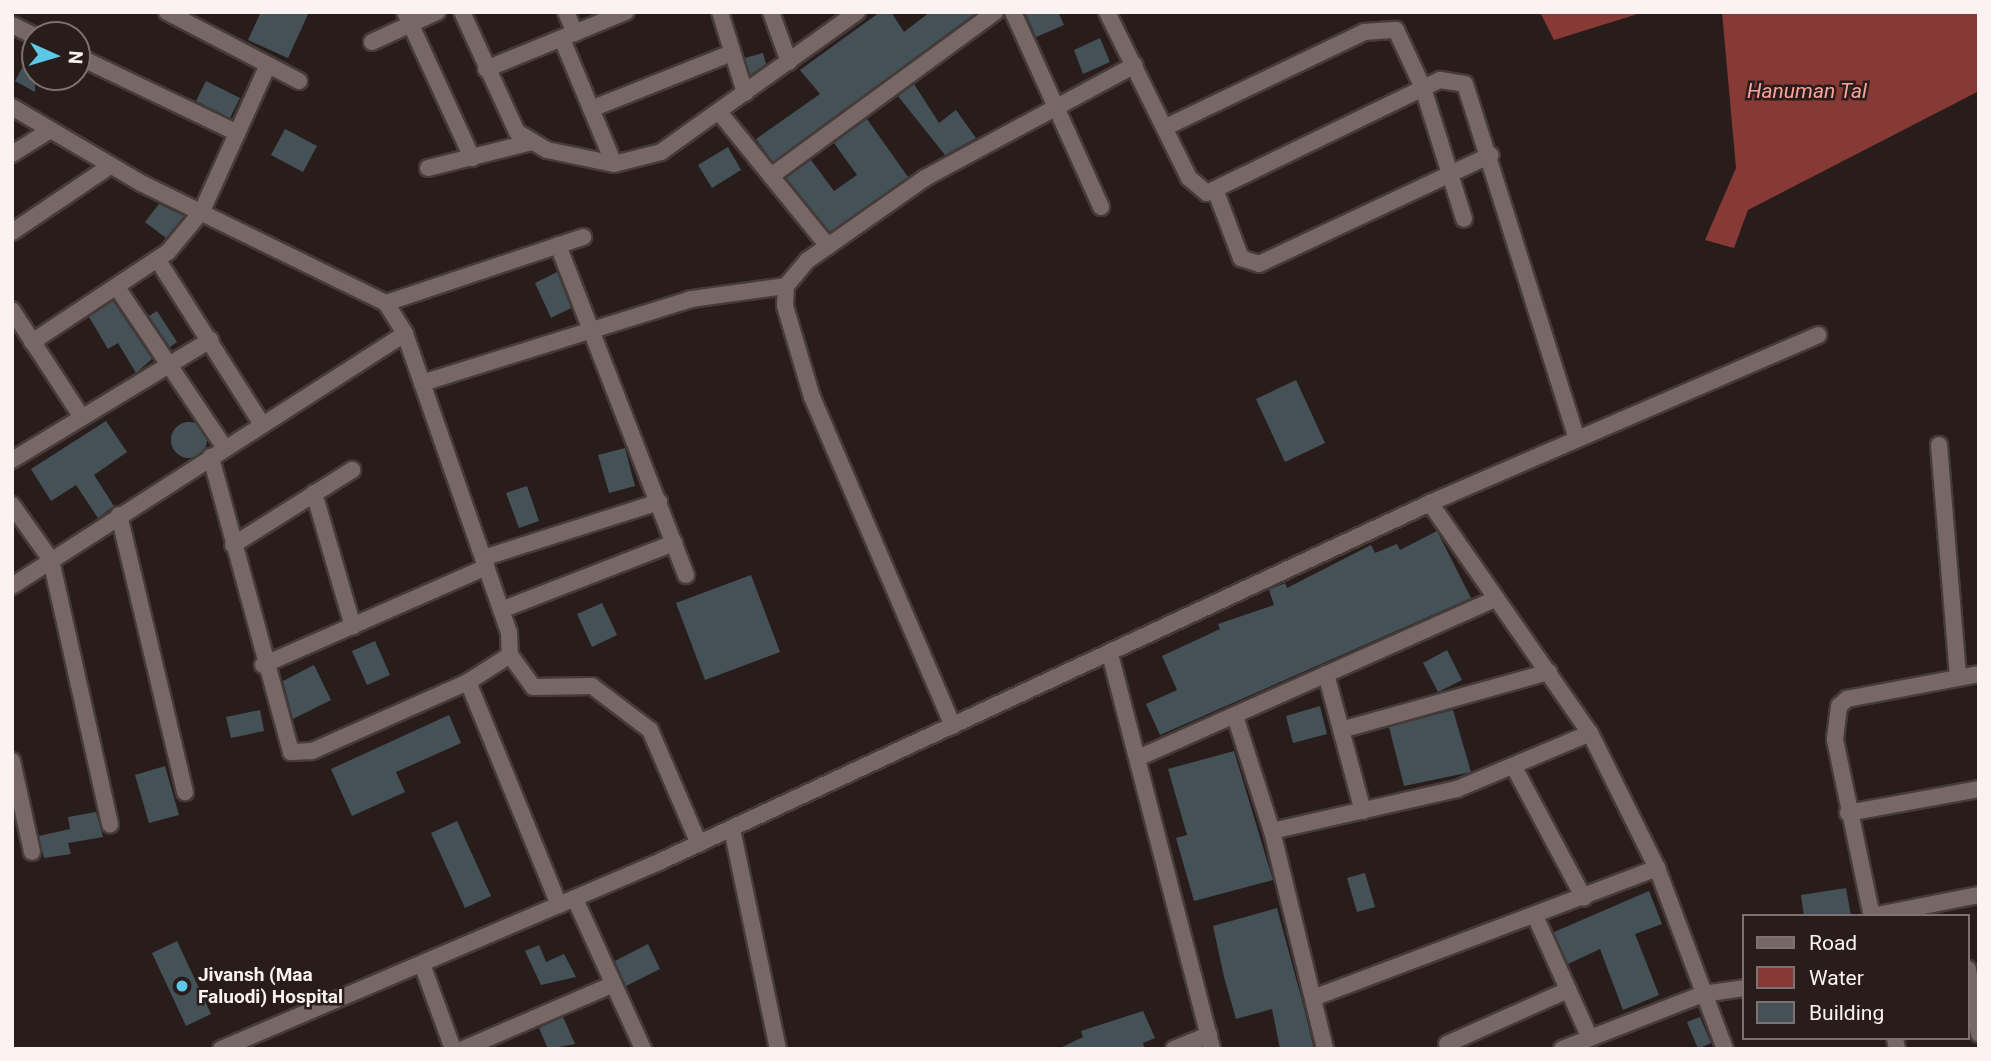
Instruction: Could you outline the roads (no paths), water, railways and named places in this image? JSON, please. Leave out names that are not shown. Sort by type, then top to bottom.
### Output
[{"type":"street","points":[[167,12],[299,81]]},
{"type":"street","points":[[373,41],[408,18],[437,12]]},
{"type":"street","points":[[462,12],[485,69],[528,143]]},
{"type":"street","points":[[566,12],[569,36],[591,109],[614,164]]},
{"type":"street","points":[[485,69],[626,12]]},
{"type":"street","points":[[720,12],[745,93]]},
{"type":"street","points":[[771,12],[789,62]]},
{"type":"street","points":[[428,168],[528,143],[614,164],[661,152],[857,12]]},
{"type":"street","points":[[771,176],[995,12]]},
{"type":"street","points":[[1013,12],[1101,206]]},
{"type":"street","points":[[1107,12],[1195,187],[1216,192],[1440,79],[1465,84],[1491,155],[1576,437]]},
{"type":"street","points":[[408,18],[472,158]]},
{"type":"street","points":[[1166,127],[1381,26],[1404,37],[1452,174],[1464,219]]},
{"type":"street","points":[[591,109],[732,53]]},
{"type":"street","points":[[91,63],[238,133]]},
{"type":"street","points":[[33,342],[159,262],[202,211],[268,65]]},
{"type":"street","points":[[422,383],[595,332],[691,299],[786,286],[828,246],[925,178],[1135,65]]},
{"type":"street","points":[[12,107],[47,132],[110,166],[386,303],[405,334],[501,610],[509,655],[533,687],[592,686],[650,730],[699,844]]},
{"type":"street","points":[[719,112],[828,246]]},
{"type":"street","points":[[12,154],[47,132]]},
{"type":"street","points":[[1216,192],[1241,258],[1259,264],[1491,155]]},
{"type":"street","points":[[12,232],[110,166]]},
{"type":"street","points":[[386,303],[583,237]]},
{"type":"street","points":[[558,245],[595,332],[686,575]]},
{"type":"street","points":[[159,262],[262,425]]},
{"type":"street","points":[[786,286],[785,306],[812,397],[953,726]]},
{"type":"street","points":[[118,289],[169,364],[218,452],[233,545],[286,748],[299,754],[468,682],[509,655]]},
{"type":"street","points":[[12,310],[81,416]]},
{"type":"street","points":[[12,586],[405,334]]},
{"type":"street","points":[[221,1049],[699,844],[1430,503],[1576,437],[1818,335]]},
{"type":"street","points":[[12,460],[210,340]]},
{"type":"street","points":[[1939,445],[1958,677]]},
{"type":"street","points":[[233,545],[352,470]]},
{"type":"street","points":[[314,493],[353,626]]},
{"type":"street","points":[[263,664],[353,626],[484,562],[659,502]]},
{"type":"street","points":[[1430,503],[1493,600],[1549,672],[1590,733],[1657,868],[1725,1049]]},
{"type":"street","points":[[12,505],[51,560],[110,825]]},
{"type":"street","points":[[119,515],[185,792]]},
{"type":"street","points":[[501,610],[674,543]]},
{"type":"street","points":[[1138,758],[1493,600]]},
{"type":"street","points":[[1110,654],[1210,1042],[1174,1049]]},
{"type":"street","points":[[1341,730],[1549,672]]},
{"type":"street","points":[[1326,674],[1363,811]]},
{"type":"street","points":[[1979,674],[1847,699],[1839,706],[1835,739],[1848,813],[1871,914],[1979,895]]},
{"type":"street","points":[[468,682],[559,905]]},
{"type":"street","points":[[1235,716],[1272,831],[1325,1049]]},
{"type":"street","points":[[1272,831],[1363,811],[1515,769],[1590,733]]},
{"type":"street","points":[[12,761],[32,852]]},
{"type":"street","points":[[1515,769],[1584,898]]},
{"type":"street","points":[[1848,813],[1979,789]]},
{"type":"street","points":[[732,829],[778,1049]]},
{"type":"street","points":[[1313,998],[1536,918],[1657,868]]},
{"type":"street","points":[[575,899],[643,1049]]},
{"type":"street","points":[[1956,899],[1959,914]]},
{"type":"street","points":[[1536,918],[1590,1037]]},
{"type":"street","points":[[422,964],[453,1049]]},
{"type":"street","points":[[1970,976],[1976,996],[1979,1034]]},
{"type":"street","points":[[463,1049],[614,984]]},
{"type":"street","points":[[1562,1049],[1703,994],[1742,988]]},
{"type":"street","points":[[1447,1044],[1568,990]]},
{"type":"water","points":[[1540,12],[1644,12],[1554,40]]},
{"type":"water","name":"Hanuman Tal","points":[[1722,12],[1979,12],[1979,91],[1748,210],[1734,248],[1705,240],[1736,168]]},
{"type":"place","name":"Jivansh (Maa Faluodi) Hospital","points":[[182,986]]}]
